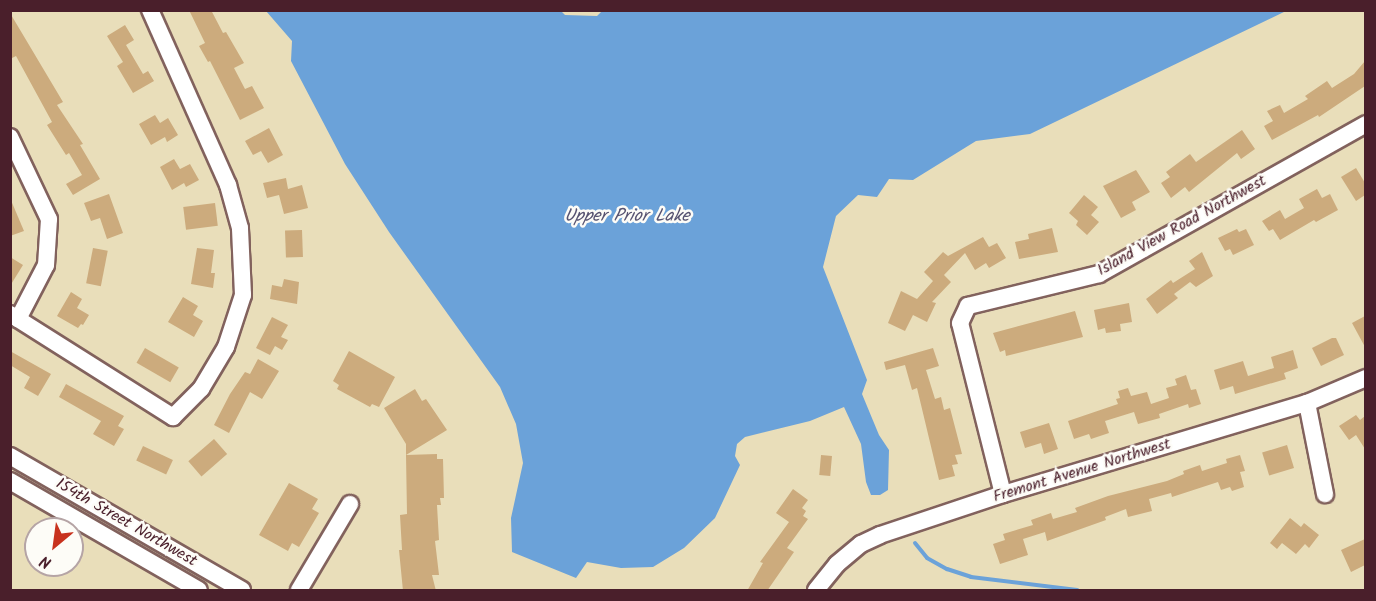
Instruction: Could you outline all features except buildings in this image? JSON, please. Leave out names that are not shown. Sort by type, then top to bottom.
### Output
[{"type":"street","points":[[10,136],[49,219],[46,265],[14,316],[173,417],[201,389],[226,347],[243,294],[240,228],[228,185],[150,10]]},
{"type":"street","name":"Island View Road Northwest","points":[[1003,494],[960,323],[968,306],[1099,274],[1365,124]]},
{"type":"street","name":"Fremont Avenue Northwest","points":[[816,591],[837,564],[861,544],[880,535],[1003,494],[1307,404],[1365,378]]},
{"type":"street","points":[[1307,404],[1325,494]]},
{"type":"street","name":"154th Street Northwest","points":[[10,456],[242,591]]},
{"type":"street","name":"154th Street Northwest","points":[[10,481],[199,591]]},
{"type":"street","points":[[299,591],[350,504]]},
{"type":"water","name":"Upper Prior Lake","points":[[603,10],[1286,11],[1030,134],[976,141],[913,180],[889,179],[877,197],[858,195],[836,216],[823,267],[867,380],[862,394],[879,435],[889,450],[888,490],[880,495],[871,495],[866,482],[861,444],[844,407],[810,421],[745,437],[737,444],[735,456],[740,465],[715,518],[684,548],[653,567],[621,568],[587,562],[576,578],[512,552],[511,518],[523,463],[516,424],[500,387],[389,232],[345,164],[291,61],[292,41],[266,11],[561,11],[565,15],[597,16]]},
{"type":"waterway","points":[[915,543],[927,558],[947,569],[971,577],[1077,590]]}]
